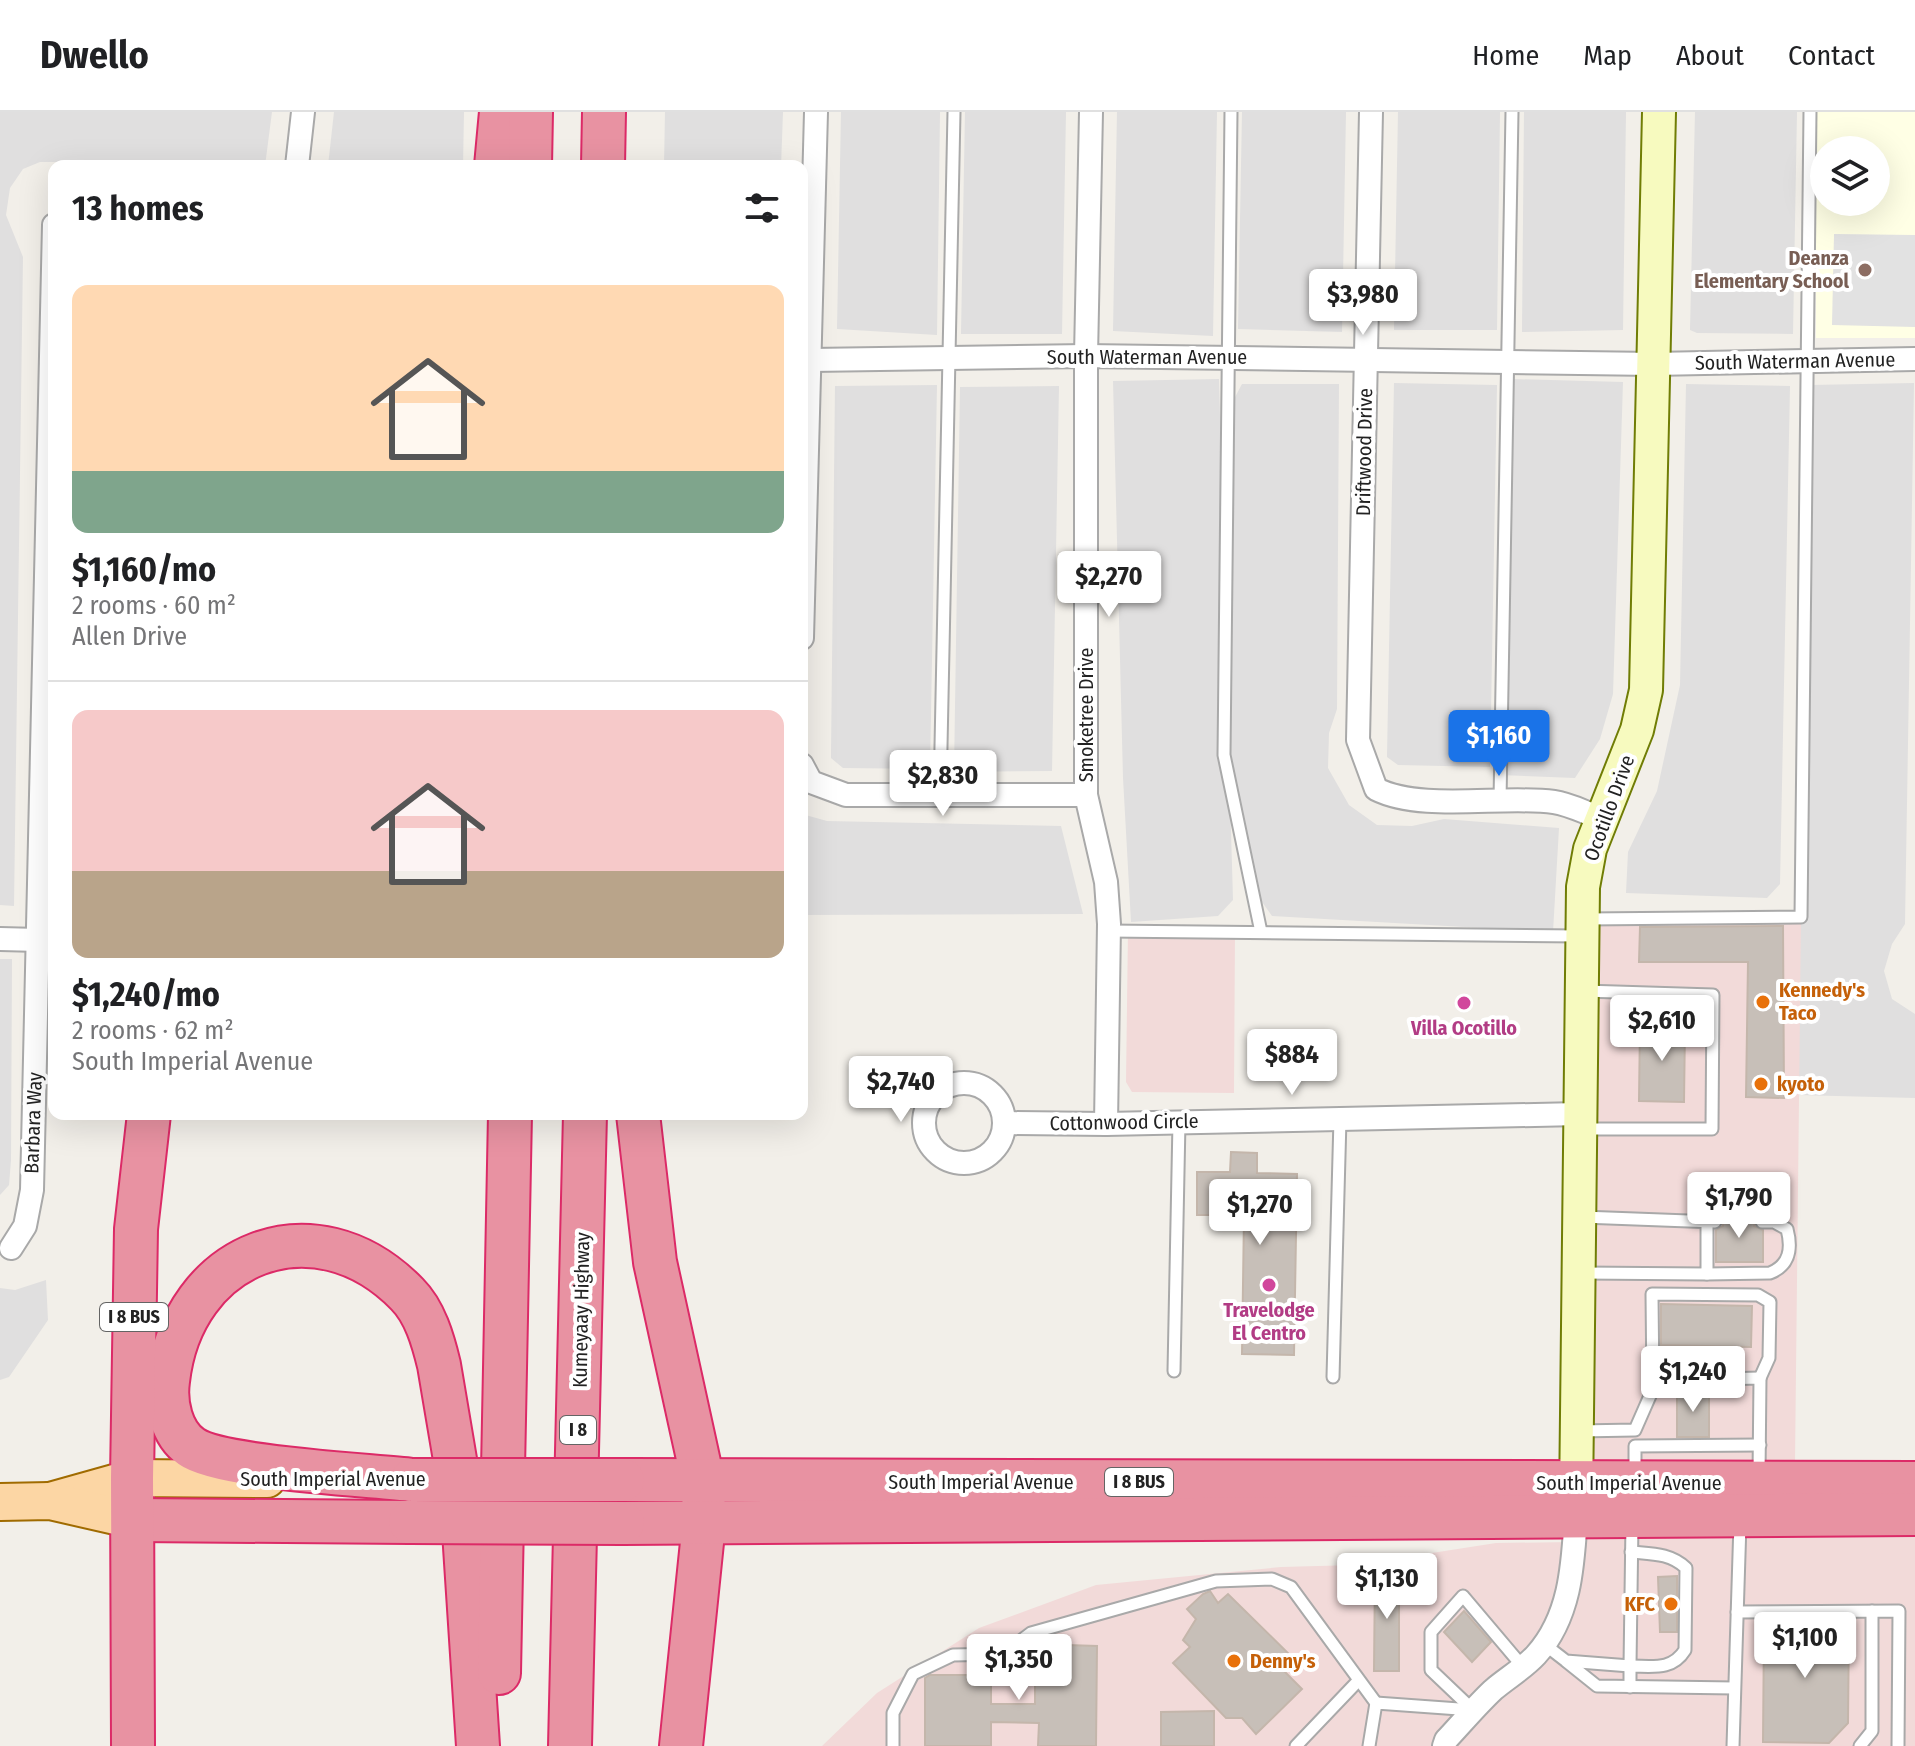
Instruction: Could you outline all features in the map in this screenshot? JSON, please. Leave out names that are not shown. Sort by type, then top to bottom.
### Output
[{"type":"highway","points":[[497,160],[501,112]]},
{"type":"highway","points":[[530,160],[531,112]]},
{"type":"highway","points":[[603,160],[604,112]]},
{"type":"highway","name":"I 8 BUS","points":[[133,1520],[136,1229],[148,1120]]},
{"type":"highway","points":[[498,1746],[510,1120]]},
{"type":"highway","name":"Kumeyaay Highway","points":[[570,1746],[585,1120]]},
{"type":"highway","points":[[639,1120],[655,1262],[703,1481],[704,1523],[681,1746]]},
{"type":"highway","points":[[412,1480],[257,1463],[217,1457],[193,1449],[173,1425],[167,1389],[175,1342],[195,1301],[211,1284],[265,1249],[305,1245],[326,1248],[360,1261],[395,1284],[418,1309],[430,1334],[439,1365],[462,1501],[478,1746]]},
{"type":"highway","name":"South Imperial Avenue","points":[[412,1480],[703,1481],[1576,1499],[1633,1499],[1753,1481],[1915,1483]]},
{"type":"highway","name":"South Imperial Avenue","points":[[1753,1481],[1915,1514]]},
{"type":"highway","name":"South Imperial Avenue","points":[[133,1520],[704,1523],[1576,1499]]},
{"type":"highway","points":[[133,1520],[133,1746]]},
{"type":"main road","name":"South Imperial Avenue","points":[[50,1501],[132,1478],[412,1480]]},
{"type":"main road","name":"South Imperial Avenue","points":[[0,1502],[50,1501],[133,1520]]},
{"type":"street","points":[[298,160],[303,112]]},
{"type":"street","points":[[808,453],[816,112]]},
{"type":"street","name":"Smoketree Drive","points":[[1091,112],[1086,356],[1086,795],[1106,882],[1109,931],[1106,1124]]},
{"type":"street","name":"Driftwood Drive","points":[[1371,112],[1358,740],[1376,789],[1389,795],[1414,799],[1500,801]]},
{"type":"street","name":"Ocotillo Drive","points":[[1444,1746],[1473,1710],[1523,1667],[1544,1644],[1564,1604],[1570,1582],[1576,1499],[1583,887],[1590,849],[1637,730],[1646,690],[1659,112]]},
{"type":"street","name":"South Waterman Avenue","points":[[811,360],[1086,356],[1654,364],[1915,359]]},
{"type":"street","name":"Barbara Way","points":[[11,1248],[25,1226],[32,1190],[48,511]]},
{"type":"street","points":[[808,775],[846,795],[1086,795]]},
{"type":"street","points":[[1500,801],[1556,802],[1601,818]]},
{"type":"street","points":[[0,939],[39,940]]},
{"type":"street","name":"Cottonwood Circle","points":[[1005,1123],[1340,1119],[1580,1122]]},
{"type":"lane","points":[[940,795],[954,112]]},
{"type":"lane","points":[[1231,112],[1224,755],[1261,932]]},
{"type":"lane","points":[[1500,801],[1512,112]]},
{"type":"lane","points":[[1109,931],[1582,928],[1801,917],[1810,112]]},
{"type":"lane","points":[[1580,1122],[1712,1129],[1713,995],[1582,991]]},
{"type":"lane","points":[[1333,1377],[1340,1119]]},
{"type":"lane","points":[[1174,1371],[1179,1122]]},
{"type":"lane","points":[[1578,1217],[1711,1222],[1707,1274]]},
{"type":"lane","points":[[1578,1273],[1770,1273],[1779,1269],[1789,1256],[1791,1244],[1787,1229],[1774,1222],[1762,1222]]},
{"type":"lane","points":[[1630,1687],[1635,1430],[1653,1389],[1652,1294],[1758,1295],[1770,1302],[1769,1358],[1760,1378],[1753,1481],[1737,1612],[1733,1746]]},
{"type":"lane","points":[[1653,1389],[1676,1380],[1760,1378]]},
{"type":"lane","points":[[1576,1432],[1635,1430]]},
{"type":"lane","points":[[1566,1661],[1667,1666],[1678,1661],[1685,1650],[1686,1568],[1677,1559],[1667,1556],[1633,1499]]},
{"type":"lane","points":[[893,1746],[893,1713],[913,1674],[953,1655],[1003,1654],[1031,1633],[1216,1581],[1272,1579],[1291,1587],[1376,1703],[1473,1710]]},
{"type":"lane","points":[[1473,1710],[1431,1670],[1431,1632],[1463,1596],[1523,1667]]},
{"type":"lane","points":[[1860,1746],[1872,1731],[1872,1611]]},
{"type":"lane","points":[[1737,1612],[1899,1611],[1898,1746]]},
{"type":"lane","points":[[1544,1644],[1597,1686],[1734,1688]]},
{"type":"lane","points":[[1296,1746],[1358,1681]]},
{"type":"lane","points":[[1369,1746],[1376,1703]]},
{"type":"shaded area","points":[[0,112],[272,112],[266,160],[48,160],[23,169],[10,188],[6,215],[23,257],[14,906],[0,905]]},
{"type":"shaded area","points":[[334,112],[464,112],[463,160],[329,160]]},
{"type":"shaded area","points":[[665,112],[783,112],[781,160],[664,160]]},
{"type":"shaded area","points":[[841,112],[940,112],[937,335],[837,329]]},
{"type":"shaded area","points":[[965,112],[1066,112],[1062,334],[961,334]]},
{"type":"shaded area","points":[[1117,112],[1217,112],[1213,336],[1113,331]]},
{"type":"shaded area","points":[[1242,112],[1346,112],[1342,332],[1238,329]]},
{"type":"shaded area","points":[[1398,112],[1500,112],[1497,330],[1394,330]]},
{"type":"shaded area","points":[[1524,112],[1626,112],[1623,330],[1522,332]]},
{"type":"shaded area","points":[[1695,112],[1797,112],[1793,334],[1697,333],[1690,330]]},
{"type":"shaded area","name":"Deanza Elementary School","points":[[1816,112],[1915,112],[1915,338],[1816,338],[1816,216],[1890,216],[1890,136],[1816,136]]},
{"type":"shaded area","points":[[1834,234],[1915,235],[1915,327],[1832,325]]},
{"type":"shaded area","points":[[1219,379],[1227,668],[1234,399],[1242,384],[1339,384],[1337,709],[1329,733],[1328,768],[1349,805],[1377,825],[1412,826],[1444,819],[1559,828],[1553,932],[1272,916],[1255,892],[1229,762],[1233,900],[1218,916],[1131,922],[1123,778],[1113,381]]},
{"type":"shaded area","points":[[1512,379],[1623,382],[1613,694],[1600,739],[1575,778],[1499,775]]},
{"type":"shaded area","points":[[1394,383],[1497,385],[1490,767],[1398,765],[1387,757]]},
{"type":"shaded area","points":[[1914,383],[1905,924],[1892,944],[1884,971],[1892,999],[1915,1014],[1915,1098],[1797,1095],[1810,385]]},
{"type":"shaded area","points":[[1686,384],[1790,386],[1780,884],[1767,898],[1626,893],[1628,852],[1657,791],[1680,685]]},
{"type":"shaded area","points":[[937,385],[930,769],[843,768],[831,758],[835,386]]},
{"type":"shaded area","points":[[1059,386],[1052,771],[954,772],[960,387]]},
{"type":"shaded area","points":[[808,816],[827,821],[1061,826],[1083,914],[808,915]]},
{"type":"shaded area","points":[[1801,917],[1795,1463],[1915,1465],[1915,1746],[822,1746],[877,1693],[979,1628],[1096,1585],[1281,1567],[1355,1565],[1496,1543],[1573,1542],[1582,919]]},
{"type":"shaded area","points":[[1128,930],[1235,931],[1234,1093],[1132,1092],[1126,1082]]},
{"type":"shaded area","points":[[0,959],[12,959],[11,1160],[9,1185],[0,1195]]},
{"type":"shaded area","points":[[46,1280],[48,1320],[9,1377],[0,1380],[0,1288],[15,1290]]},
{"type":"building","points":[[1783,926],[1784,1098],[1746,1097],[1748,962],[1639,962],[1640,927]]},
{"type":"building","points":[[1640,1024],[1685,1026],[1684,1102],[1639,1101]]},
{"type":"building","name":"Travelodge El Centro","points":[[1231,1152],[1257,1153],[1257,1173],[1297,1174],[1294,1355],[1242,1354],[1244,1215],[1197,1215],[1197,1172],[1230,1172]]},
{"type":"building","points":[[1721,1216],[1757,1216],[1754,1226],[1763,1230],[1763,1262],[1716,1262],[1716,1230],[1723,1226]]},
{"type":"building","points":[[1661,1304],[1752,1306],[1751,1347],[1661,1345]]},
{"type":"building","points":[[1677,1390],[1709,1390],[1709,1437],[1677,1437]]},
{"type":"building","points":[[1375,1571],[1399,1571],[1399,1671],[1374,1671]]},
{"type":"building","name":"KFC","points":[[1677,1576],[1677,1632],[1660,1632],[1658,1577]]},
{"type":"building","name":"Denny's","points":[[1210,1591],[1218,1603],[1228,1594],[1294,1659],[1283,1670],[1302,1689],[1256,1734],[1242,1718],[1226,1718],[1173,1663],[1190,1647],[1183,1640],[1196,1619],[1187,1609]]},
{"type":"building","points":[[1464,1611],[1491,1642],[1472,1662],[1444,1632]]},
{"type":"building","points":[[1771,1620],[1849,1620],[1848,1723],[1829,1743],[1763,1742],[1764,1627]]},
{"type":"building","points":[[1035,1644],[1097,1646],[1096,1746],[1038,1746],[1039,1723],[991,1722],[991,1746],[925,1746],[925,1678],[930,1675],[991,1675],[991,1704],[1035,1704]]},
{"type":"building","points":[[1214,1711],[1214,1746],[1161,1746],[1161,1712]]},
{"type":"place","name":"Deanza Elementary School","points":[[1865,270]]},
{"type":"place","name":"Kennedy's Taco","points":[[1763,1002]]},
{"type":"place","name":"Villa Ocotillo","points":[[1464,1003]]},
{"type":"place","name":"kyoto","points":[[1761,1084]]},
{"type":"place","name":"Travelodge El Centro","points":[[1269,1285]]},
{"type":"place","name":"KFC","points":[[1671,1604]]},
{"type":"place","name":"Denny's","points":[[1234,1661]]}]
